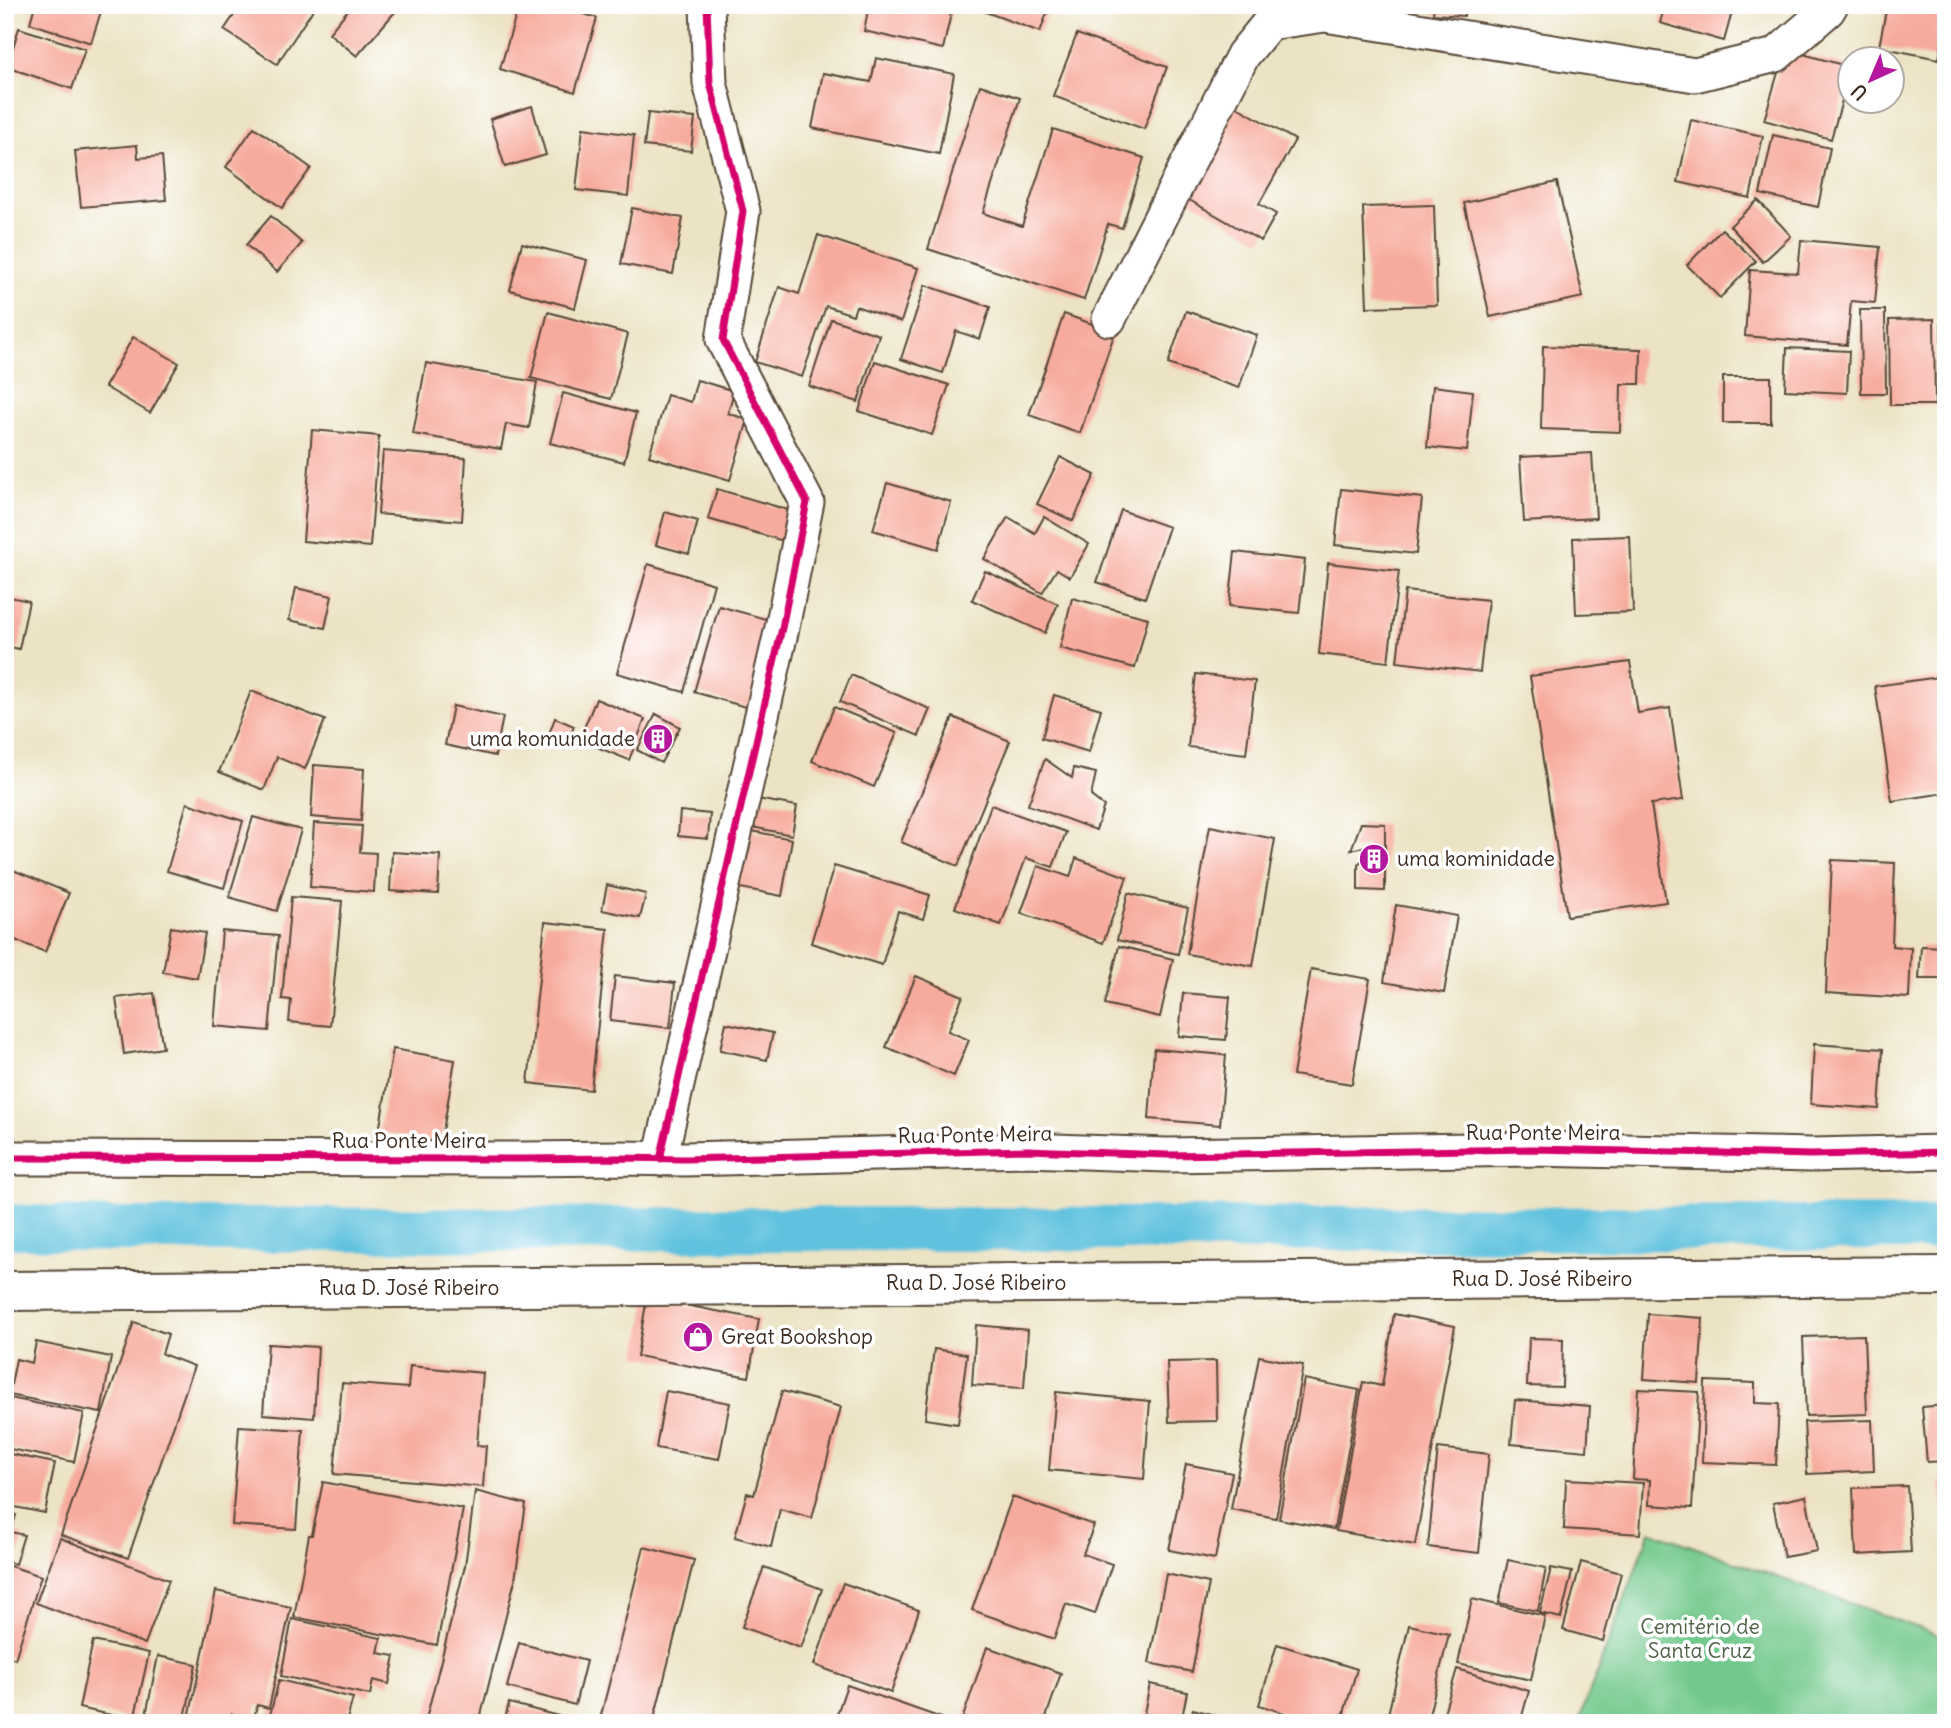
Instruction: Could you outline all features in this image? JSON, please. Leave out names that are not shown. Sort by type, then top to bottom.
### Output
[{"type":"street","points":[[660,1159],[782,628],[807,502],[723,340],[743,211],[710,83],[707,5]]},
{"type":"street","points":[[1110,319],[1243,55],[1269,23],[1325,15],[1695,75],[1776,55],[1828,10],[1830,5]]},
{"type":"street","name":"Rua Ponte Meira","points":[[5,1158],[660,1159],[1027,1150],[1167,1155],[1532,1149],[1811,1155],[1946,1152]]},
{"type":"street","name":"Rua D. José Ribeiro","points":[[5,1291],[1946,1276]]},
{"type":"green space","name":"Cemitério de Santa Cruz","points":[[1650,1531],[1946,1638],[1946,1723],[1578,1723]]},
{"type":"building","points":[[35,5],[103,5],[91,43],[30,23]]},
{"type":"building","points":[[241,5],[316,5],[277,64],[224,30]]},
{"type":"building","points":[[352,5],[401,5],[357,56],[329,33]]},
{"type":"building","points":[[519,5],[555,5],[597,18],[575,92],[500,69]]},
{"type":"building","points":[[869,5],[953,5],[943,49],[864,31]]},
{"type":"building","points":[[975,5],[1050,5],[1040,32],[975,8]]},
{"type":"building","points":[[1434,5],[1465,5],[1464,16],[1433,14]]},
{"type":"building","points":[[1665,5],[1734,5],[1724,41],[1660,23]]},
{"type":"building","points":[[1887,5],[1946,5],[1946,23],[1939,59],[1906,52],[1906,46],[1879,46]]},
{"type":"building","points":[[19,28],[85,49],[72,89],[7,67]]},
{"type":"building","points":[[1077,34],[1167,67],[1144,129],[1053,96]]},
{"type":"building","points":[[1785,49],[1836,63],[1838,116],[1831,139],[1764,120]]},
{"type":"building","points":[[876,58],[954,74],[939,154],[812,128],[823,73],[871,82]]},
{"type":"building","points":[[980,85],[1020,98],[983,213],[1022,226],[1053,129],[1144,158],[1122,228],[1108,224],[1084,300],[928,249]]},
{"type":"building","points":[[1230,103],[1295,140],[1259,204],[1276,214],[1261,241],[1179,194]]},
{"type":"building","points":[[532,106],[546,155],[505,167],[490,119]]},
{"type":"building","points":[[648,113],[695,118],[691,151],[644,146]]},
{"type":"building","points":[[1691,120],[1763,136],[1750,198],[1678,182]]},
{"type":"building","points":[[254,127],[311,168],[282,208],[226,167]]},
{"type":"building","points":[[583,128],[634,135],[628,196],[576,190]]},
{"type":"building","points":[[1773,135],[1830,148],[1818,207],[1760,194]]},
{"type":"building","points":[[137,145],[138,158],[162,156],[166,200],[81,207],[75,151]]},
{"type":"building","points":[[1557,182],[1583,297],[1490,317],[1464,203]]},
{"type":"building","points":[[1758,200],[1791,236],[1763,262],[1730,226]]},
{"type":"building","points":[[1434,205],[1437,305],[1367,307],[1363,207]]},
{"type":"building","points":[[632,208],[683,218],[673,274],[621,264]]},
{"type":"building","points":[[271,216],[302,243],[277,272],[246,245]]},
{"type":"building","points":[[1722,229],[1756,261],[1720,298],[1687,265]]},
{"type":"building","points":[[818,235],[918,268],[901,322],[856,306],[853,315],[826,306],[802,377],[755,362],[779,287],[799,294]]},
{"type":"building","points":[[1801,240],[1880,247],[1875,303],[1851,301],[1847,345],[1745,336],[1750,270],[1798,273]]},
{"type":"building","points":[[522,243],[587,260],[575,308],[510,290]]},
{"type":"building","points":[[925,285],[990,307],[980,339],[956,331],[943,373],[901,359]]},
{"type":"building","points":[[1860,310],[1885,310],[1886,393],[1861,393]]},
{"type":"building","points":[[1186,311],[1257,335],[1239,388],[1168,364]]},
{"type":"building","points":[[548,312],[628,334],[611,399],[531,378]]},
{"type":"building","points":[[1064,314],[1115,332],[1080,433],[1029,415]]},
{"type":"building","points":[[831,319],[879,335],[858,402],[809,386]]},
{"type":"building","points":[[1934,319],[1935,405],[1890,405],[1889,320]]},
{"type":"building","points":[[1941,319],[1946,319],[1946,400],[1943,400]]},
{"type":"building","points":[[133,337],[179,363],[150,413],[105,387]]},
{"type":"building","points":[[1543,346],[1641,349],[1640,384],[1621,384],[1620,432],[1541,429]]},
{"type":"building","points":[[1787,348],[1849,351],[1847,393],[1785,390]]},
{"type":"building","points":[[875,361],[949,385],[932,435],[859,411]]},
{"type":"building","points":[[426,363],[537,382],[529,428],[506,424],[501,449],[413,434]]},
{"type":"building","points":[[1723,377],[1771,377],[1771,423],[1723,423]]},
{"type":"building","points":[[697,380],[734,391],[728,413],[748,420],[730,480],[649,456],[667,395],[691,402]]},
{"type":"building","points":[[1433,386],[1473,391],[1467,451],[1427,447]]},
{"type":"building","points":[[563,393],[636,413],[624,462],[550,443]]},
{"type":"building","points":[[312,430],[379,436],[370,547],[303,541]]},
{"type":"building","points":[[383,451],[466,458],[462,521],[378,514]]},
{"type":"building","points":[[1592,453],[1596,518],[1524,522],[1520,457]]},
{"type":"building","points":[[1060,457],[1095,475],[1073,521],[1037,504]]},
{"type":"building","points":[[887,483],[951,502],[938,549],[873,530]]},
{"type":"building","points":[[717,489],[795,512],[787,542],[708,519]]},
{"type":"building","points":[[1341,489],[1422,498],[1416,554],[1335,545]]},
{"type":"building","points":[[1121,510],[1169,527],[1145,598],[1097,582]]},
{"type":"building","points":[[665,512],[698,521],[689,554],[656,545]]},
{"type":"building","points":[[1008,517],[1035,533],[1044,517],[1089,544],[1070,577],[1057,569],[1042,593],[984,559]]},
{"type":"building","points":[[1630,536],[1633,612],[1576,614],[1573,538]]},
{"type":"building","points":[[1235,552],[1305,560],[1299,613],[1229,606]]},
{"type":"building","points":[[1328,563],[1399,571],[1388,662],[1319,654]]},
{"type":"building","points":[[648,564],[714,584],[684,692],[617,673]]},
{"type":"building","points":[[985,571],[1058,604],[1045,633],[972,600]]},
{"type":"building","points":[[296,588],[332,596],[325,628],[289,620]]},
{"type":"building","points":[[1405,591],[1488,600],[1480,672],[1397,662]]},
{"type":"building","points":[[5,596],[29,601],[19,649],[5,646]]},
{"type":"building","points":[[1072,598],[1148,618],[1135,668],[1060,648]]},
{"type":"building","points":[[719,606],[773,621],[749,708],[694,692]]},
{"type":"building","points":[[1630,662],[1638,713],[1670,708],[1683,800],[1651,804],[1666,902],[1567,916],[1530,676]]},
{"type":"building","points":[[1196,674],[1255,681],[1246,754],[1188,747]]},
{"type":"building","points":[[851,675],[930,709],[919,736],[840,702]]},
{"type":"building","points":[[1946,676],[1946,793],[1892,801],[1875,686]]},
{"type":"building","points":[[251,691],[325,720],[305,769],[277,757],[264,790],[219,772]]},
{"type":"building","points":[[1054,695],[1101,709],[1089,752],[1042,738]]},
{"type":"building","points":[[596,699],[645,719],[629,760],[579,740]]},
{"type":"building","points":[[453,706],[503,717],[495,756],[445,745]]},
{"type":"building","points":[[834,707],[897,733],[874,787],[812,761]]},
{"type":"building","name":"uma komunidade","points":[[656,714],[680,727],[661,763],[637,750]]},
{"type":"building","points":[[953,717],[1010,741],[958,866],[901,842]]},
{"type":"building","points":[[555,718],[574,726],[567,745],[548,737]]},
{"type":"building","points":[[1045,759],[1072,778],[1074,768],[1096,773],[1091,796],[1104,806],[1096,830],[1028,805]]},
{"type":"building","points":[[314,765],[364,769],[361,821],[311,817]]},
{"type":"building","points":[[757,799],[797,806],[792,835],[752,827]]},
{"type":"building","points":[[187,803],[243,821],[224,888],[167,871]]},
{"type":"building","points":[[991,805],[1066,832],[1053,867],[1026,858],[1001,925],[955,908]]},
{"type":"building","points":[[680,811],[710,814],[708,839],[678,836]]},
{"type":"building","points":[[253,817],[301,830],[277,911],[229,897]]},
{"type":"building","points":[[314,823],[362,826],[360,852],[376,853],[374,892],[310,887]]},
{"type":"building","name":"uma kominidade","points":[[1361,823],[1385,824],[1385,891],[1358,890],[1358,864],[1369,855],[1367,846],[1351,850]]},
{"type":"building","points":[[1210,826],[1275,839],[1253,966],[1187,954]]},
{"type":"building","points":[[741,829],[792,839],[782,896],[730,886]]},
{"type":"building","points":[[392,852],[440,855],[438,894],[390,891]]},
{"type":"building","points":[[1076,858],[1127,877],[1103,943],[1021,913],[1038,866],[1070,877]]},
{"type":"building","points":[[1832,860],[1895,863],[1892,946],[1911,948],[1909,998],[1826,993]]},
{"type":"building","points":[[834,866],[930,895],[923,919],[898,911],[882,965],[811,943]]},
{"type":"building","points":[[13,870],[69,893],[45,952],[5,936],[5,888]]},
{"type":"building","points":[[607,885],[646,894],[640,918],[602,910]]},
{"type":"building","points":[[1128,893],[1188,908],[1178,954],[1117,940]]},
{"type":"building","points":[[291,897],[342,901],[330,1026],[289,1022],[291,1000],[282,999]]},
{"type":"building","points":[[1396,905],[1457,916],[1444,993],[1384,982]]},
{"type":"building","points":[[545,922],[608,929],[591,1090],[528,1083]]},
{"type":"building","points":[[171,927],[205,933],[197,978],[163,972]]},
{"type":"building","points":[[222,931],[278,936],[269,1031],[214,1026]]},
{"type":"building","points":[[1119,946],[1173,959],[1160,1017],[1105,1004]]},
{"type":"building","points":[[1921,946],[1946,947],[1946,979],[1919,979]]},
{"type":"building","points":[[1311,969],[1370,979],[1352,1084],[1293,1075]]},
{"type":"building","points":[[615,976],[675,983],[670,1028],[610,1021]]},
{"type":"building","points":[[916,976],[963,996],[948,1031],[969,1040],[954,1076],[886,1047]]},
{"type":"building","points":[[154,993],[163,1048],[124,1054],[116,998]]},
{"type":"building","points":[[1183,993],[1230,997],[1226,1040],[1179,1036]]},
{"type":"building","points":[[726,1023],[773,1033],[767,1060],[720,1050]]},
{"type":"building","points":[[1814,1044],[1883,1049],[1879,1109],[1811,1104]]},
{"type":"building","points":[[393,1049],[455,1060],[441,1143],[379,1132]]},
{"type":"building","points":[[1154,1049],[1226,1055],[1220,1125],[1149,1119]]},
{"type":"building","name":"Great Bookshop","points":[[647,1298],[759,1319],[749,1377],[637,1356]]},
{"type":"building","points":[[1394,1314],[1455,1326],[1415,1545],[1336,1531],[1363,1382],[1382,1386]]},
{"type":"building","points":[[1648,1314],[1703,1318],[1699,1383],[1644,1379]]},
{"type":"building","points":[[134,1322],[168,1334],[162,1354],[194,1366],[128,1558],[61,1535]]},
{"type":"building","points":[[976,1325],[1028,1330],[1024,1388],[972,1385]]},
{"type":"building","points":[[1864,1335],[1867,1414],[1806,1416],[1803,1337]]},
{"type":"building","points":[[1529,1338],[1563,1339],[1562,1387],[1527,1386]]},
{"type":"building","points":[[36,1342],[111,1357],[101,1413],[9,1395],[16,1359],[32,1363]]},
{"type":"building","points":[[268,1344],[318,1347],[314,1418],[263,1414]]},
{"type":"building","points":[[934,1349],[967,1354],[958,1424],[925,1419]]},
{"type":"building","points":[[1259,1356],[1303,1365],[1276,1518],[1231,1509]]},
{"type":"building","points":[[1216,1361],[1217,1421],[1169,1422],[1167,1362]]},
{"type":"building","points":[[410,1366],[483,1373],[477,1445],[486,1446],[483,1487],[334,1474],[342,1383],[408,1388]]},
{"type":"building","points":[[1304,1379],[1359,1390],[1334,1529],[1279,1519]]},
{"type":"building","points":[[1705,1381],[1755,1383],[1755,1403],[1779,1404],[1776,1465],[1702,1462]]},
{"type":"building","points":[[1638,1389],[1699,1392],[1692,1508],[1649,1505],[1650,1480],[1633,1479]]},
{"type":"building","points":[[666,1391],[730,1403],[719,1459],[656,1448]]},
{"type":"building","points":[[782,1391],[841,1407],[812,1518],[780,1509],[771,1547],[735,1537],[747,1493],[754,1495]]},
{"type":"building","points":[[1056,1392],[1150,1401],[1144,1479],[1049,1470]]},
{"type":"building","points":[[10,1398],[84,1413],[74,1462],[5,1448],[5,1422]]},
{"type":"building","points":[[1515,1400],[1590,1406],[1587,1451],[1511,1444]]},
{"type":"building","points":[[1946,1405],[1946,1461],[1927,1462],[1922,1407]]},
{"type":"building","points":[[1872,1420],[1874,1471],[1807,1474],[1804,1422]]},
{"type":"building","points":[[239,1426],[303,1430],[296,1529],[232,1525]]},
{"type":"building","points":[[1438,1448],[1489,1454],[1479,1553],[1428,1547]]},
{"type":"building","points":[[5,1453],[55,1463],[45,1513],[5,1505]]},
{"type":"building","points":[[1186,1464],[1232,1473],[1215,1559],[1169,1550]]},
{"type":"building","points":[[1940,1476],[1946,1476],[1946,1529],[1944,1529]]},
{"type":"building","points":[[1566,1479],[1643,1483],[1640,1534],[1564,1529]]},
{"type":"building","points":[[323,1482],[463,1509],[437,1645],[294,1617],[309,1535],[312,1535]]},
{"type":"building","points":[[1907,1486],[1911,1552],[1856,1555],[1853,1488]]},
{"type":"building","points":[[475,1491],[526,1504],[515,1580],[479,1723],[425,1723],[465,1566]]},
{"type":"building","points":[[1806,1496],[1817,1551],[1784,1557],[1773,1503]]},
{"type":"building","points":[[1012,1497],[1094,1525],[1083,1554],[1112,1564],[1095,1614],[1066,1604],[1054,1639],[972,1610]]},
{"type":"building","points":[[5,1512],[16,1515],[11,1532],[24,1535],[15,1564],[5,1561]]},
{"type":"building","points":[[60,1538],[169,1580],[145,1644],[36,1603]]},
{"type":"building","points":[[644,1547],[694,1560],[653,1723],[599,1723]]},
{"type":"building","points":[[1508,1560],[1546,1568],[1538,1611],[1499,1603]]},
{"type":"building","points":[[1581,1562],[1621,1573],[1603,1641],[1563,1630]]},
{"type":"building","points":[[7,1565],[41,1576],[15,1659],[5,1655]]},
{"type":"building","points":[[764,1567],[822,1589],[801,1648],[742,1627]]},
{"type":"building","points":[[1551,1568],[1572,1572],[1561,1618],[1540,1613]]},
{"type":"building","points":[[1166,1574],[1209,1583],[1192,1672],[1149,1663]]},
{"type":"building","points":[[843,1583],[919,1610],[891,1693],[814,1665]]},
{"type":"building","points":[[216,1591],[291,1607],[269,1708],[257,1705],[254,1719],[232,1714],[230,1723],[188,1723]]},
{"type":"building","points":[[1472,1599],[1545,1616],[1531,1680],[1458,1664]]},
{"type":"building","points":[[292,1619],[381,1638],[378,1653],[395,1656],[389,1684],[373,1680],[370,1695],[281,1676]]},
{"type":"building","points":[[1409,1625],[1449,1634],[1427,1723],[1386,1723]]},
{"type":"building","points":[[93,1641],[149,1653],[134,1720],[79,1708]]},
{"type":"building","points":[[519,1643],[586,1661],[575,1705],[507,1687]]},
{"type":"building","points":[[1277,1644],[1357,1669],[1341,1723],[1315,1723],[1259,1705]]},
{"type":"building","points":[[987,1647],[1061,1673],[1044,1723],[961,1723]]},
{"type":"building","points":[[158,1656],[196,1664],[184,1723],[156,1723],[145,1720]]},
{"type":"building","points":[[1457,1669],[1529,1691],[1520,1723],[1465,1723],[1443,1716]]},
{"type":"building","points":[[279,1680],[353,1698],[346,1723],[268,1723]]},
{"type":"building","points":[[1150,1684],[1187,1692],[1181,1723],[1142,1723]]},
{"type":"building","points":[[847,1685],[953,1722],[953,1723],[834,1723]]},
{"type":"building","points":[[509,1703],[581,1722],[504,1723]]},
{"type":"building","points":[[1193,1709],[1240,1722],[1189,1723]]},
{"type":"waterway","points":[[5,1226],[109,1230],[1946,1228]]},
{"type":"cycle path","points":[[660,1159],[782,628],[807,502],[723,340],[743,211],[710,83],[707,5]]},
{"type":"cycle path","points":[[5,1158],[685,1159],[1027,1150],[1167,1155],[1532,1149],[1811,1155],[1946,1152]]},
{"type":"place","name":"uma komunidade","points":[[658,739]]},
{"type":"place","name":"uma kominidade","points":[[1374,859]]},
{"type":"place","name":"Great Bookshop","points":[[698,1337]]}]
